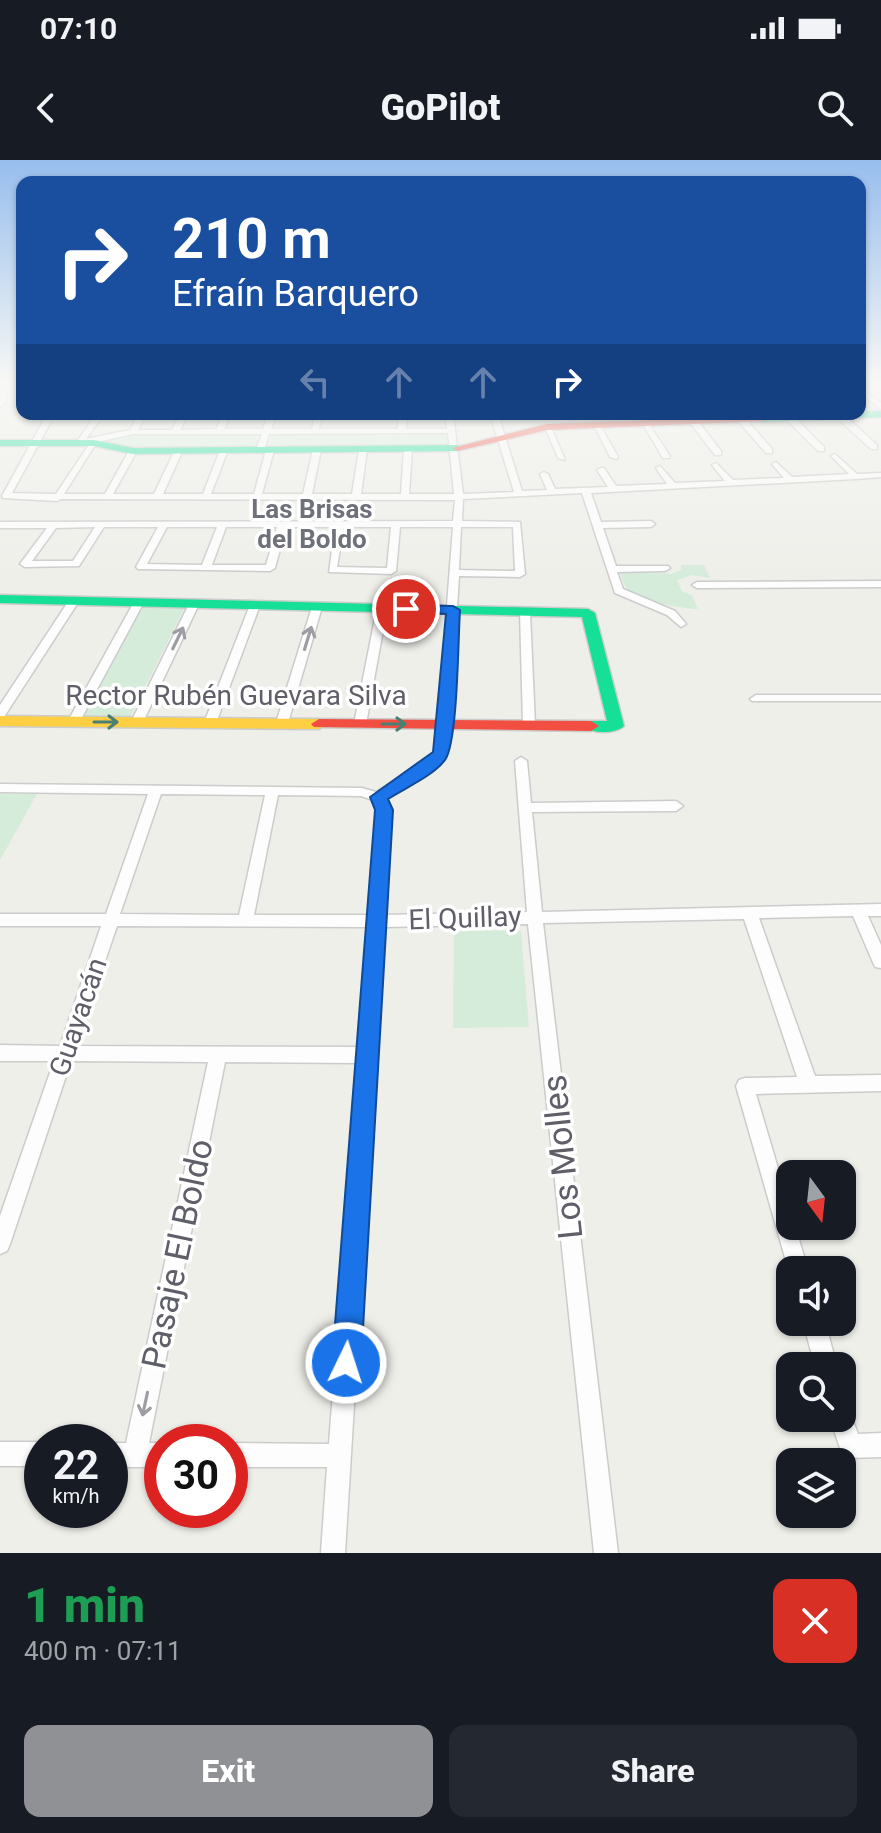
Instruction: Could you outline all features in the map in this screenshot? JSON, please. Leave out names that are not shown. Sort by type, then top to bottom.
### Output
[{"type":"street","points":[[34,446],[6,496],[459,497],[881,475]]},
{"type":"street","points":[[57,498],[85,446]]},
{"type":"street","points":[[107,497],[131,446]]},
{"type":"street","points":[[157,497],[175,446]]},
{"type":"street","points":[[206,497],[220,446]]},
{"type":"street","points":[[257,497],[266,446]]},
{"type":"street","points":[[307,497],[315,446]]},
{"type":"street","points":[[356,497],[359,446]]},
{"type":"street","points":[[395,446],[408,450],[426,446]]},
{"type":"street","points":[[378,797],[437,760],[441,753],[458,523],[459,497],[454,446]]},
{"type":"street","points":[[505,446],[519,495]]},
{"type":"street","points":[[556,446],[562,458]]},
{"type":"street","points":[[608,446],[614,457]]},
{"type":"street","points":[[659,446],[666,456]]},
{"type":"street","points":[[713,446],[718,453]]},
{"type":"street","points":[[765,446],[769,451]]},
{"type":"street","points":[[818,446],[821,449]]},
{"type":"street","points":[[405,497],[408,450]]},
{"type":"street","points":[[835,456],[856,477]]},
{"type":"street","points":[[776,464],[791,481]]},
{"type":"street","points":[[716,465],[730,495]]},
{"type":"street","points":[[660,468],[674,487]]},
{"type":"street","points":[[601,470],[614,490]]},
{"type":"street","points":[[544,474],[552,493]]},
{"type":"street","points":[[840,479],[848,489]]},
{"type":"street","points":[[773,482],[782,494]]},
{"type":"street","points":[[586,491],[622,594],[671,613],[681,624]]},
{"type":"street","points":[[164,524],[141,567],[270,568],[282,524]]},
{"type":"street","points":[[206,567],[223,524]]},
{"type":"street","points":[[340,524],[332,570],[391,571],[396,524]]},
{"type":"street","points":[[0,525],[517,524],[520,574],[455,573]]},
{"type":"street","points":[[598,525],[651,524]]},
{"type":"street","points":[[53,525],[25,564],[76,564],[101,525]]},
{"type":"street","points":[[611,569],[665,568]]},
{"type":"street","points":[[697,585],[881,584]]},
{"type":"street","points":[[0,714],[74,601]]},
{"type":"street","points":[[2,602],[139,602],[525,612],[529,725]]},
{"type":"street","points":[[74,721],[139,602]]},
{"type":"street","points":[[137,722],[194,604]]},
{"type":"street","points":[[210,723],[255,605]]},
{"type":"street","points":[[282,723],[317,607]]},
{"type":"street","points":[[360,724],[382,608]]},
{"type":"street","name":"Rector Rubén Guevara Silva","points":[[0,721],[616,726],[588,613],[525,612]]},
{"type":"street","points":[[756,699],[881,698]]},
{"type":"street","name":"Los Molles","points":[[521,761],[535,916],[606,1553]]},
{"type":"street","points":[[0,788],[362,792],[378,797],[384,810],[379,921],[333,1553]]},
{"type":"street","name":"Guayacán","points":[[0,1244],[156,789]]},
{"type":"street","points":[[245,921],[272,791]]},
{"type":"street","points":[[525,808],[676,806]]},
{"type":"street","name":"El Quillay","points":[[0,920],[379,921],[881,910]]},
{"type":"street","points":[[858,911],[881,962]]},
{"type":"street","points":[[749,912],[809,1085]]},
{"type":"street","points":[[0,1053],[369,1055]]},
{"type":"street","name":"Pasaje El Boldo","points":[[135,1455],[218,1054]]},
{"type":"street","points":[[794,1256],[745,1086],[881,1083]]},
{"type":"street","points":[[846,1432],[850,1446],[881,1445]]},
{"type":"street","points":[[0,1454],[24,1454]]},
{"type":"street","points":[[128,1455],[144,1455]]},
{"type":"street","points":[[248,1455],[340,1456]]},
{"type":"green space","points":[[127,446],[450,446],[137,448]]},
{"type":"green space","points":[[681,565],[704,565],[710,578],[692,575],[677,580],[682,591],[692,595],[698,609],[641,598],[628,590],[620,571],[672,574],[681,570]]},
{"type":"green space","points":[[141,608],[184,609],[130,717],[83,716]]},
{"type":"green space","points":[[0,794],[37,794],[0,860]]},
{"type":"green space","points":[[454,930],[521,931],[529,1027],[453,1028]]},
{"type":"traffic: fast","points":[[109,446],[133,451],[457,448]]},
{"type":"traffic: fast","points":[[0,599],[588,613],[616,726],[591,726]]},
{"type":"traffic: slow","points":[[0,721],[319,724]]},
{"type":"traffic: jam","points":[[457,448],[466,446]]},
{"type":"traffic: jam","points":[[319,724],[591,726]]},
{"type":"district","name":"Las Brisas del Boldo","points":[[312,524]]},
{"type":"route","points":[[346,1363],[379,921],[384,805],[378,797],[437,760],[445,725],[453,610],[406,609]]}]
